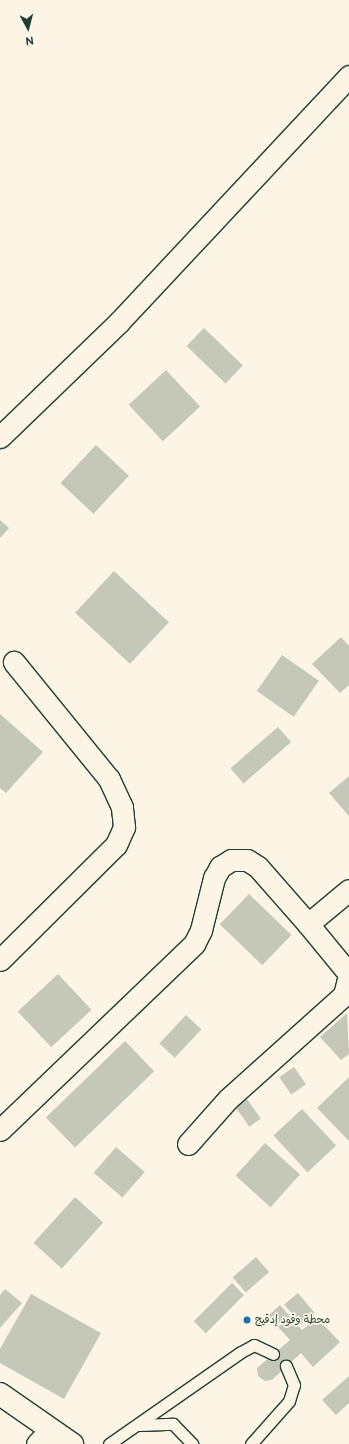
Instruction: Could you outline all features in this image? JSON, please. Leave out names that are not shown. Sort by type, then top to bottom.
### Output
[{"type":"street","points":[[0,437],[119,322],[349,76]]},
{"type":"street","points":[[0,960],[116,845],[124,827],[122,807],[109,779],[14,662]]},
{"type":"street","points":[[0,1130],[194,944],[201,930],[214,878],[220,867],[231,860],[247,860],[258,868],[308,924],[349,975],[344,995],[228,1099],[188,1144]]},
{"type":"street","points":[[308,924],[349,890]]},
{"type":"street","points":[[0,1394],[43,1437],[72,1444]]},
{"type":"lane","points":[[109,1444],[139,1425],[240,1352],[254,1345],[273,1354]]},
{"type":"lane","points":[[251,1444],[289,1401],[294,1385],[286,1366]]},
{"type":"lane","points":[[139,1425],[173,1424],[192,1444]]},
{"type":"building","points":[[204,328],[243,366],[225,383],[187,346]]},
{"type":"building","points":[[166,370],[200,407],[163,441],[129,405]]},
{"type":"building","points":[[96,445],[129,476],[93,514],[61,483]]},
{"type":"building","points":[[0,520],[9,528],[0,538]]},
{"type":"building","points":[[114,571],[169,622],[130,664],[75,613]]},
{"type":"building","points":[[341,637],[349,646],[349,685],[340,693],[312,664]]},
{"type":"building","points":[[282,655],[319,681],[294,717],[257,691]]},
{"type":"building","points":[[0,714],[43,752],[6,793],[0,788]]},
{"type":"building","points":[[278,727],[291,742],[244,783],[230,768]]},
{"type":"building","points":[[349,776],[349,816],[329,793]]},
{"type":"building","points":[[249,894],[291,935],[262,965],[220,924]]},
{"type":"building","points":[[58,974],[91,1010],[51,1047],[18,1012]]},
{"type":"building","points":[[347,1013],[349,1054],[341,1060],[320,1037]]},
{"type":"building","points":[[186,1015],[201,1029],[175,1058],[159,1044]]},
{"type":"building","points":[[125,1041],[154,1071],[75,1148],[46,1117]]},
{"type":"building","points":[[294,1067],[306,1084],[291,1095],[279,1077]]},
{"type":"building","points":[[349,1078],[349,1141],[317,1108]]},
{"type":"building","points":[[247,1099],[261,1119],[249,1127],[236,1107]]},
{"type":"building","points":[[302,1109],[336,1146],[308,1172],[273,1136]]},
{"type":"building","points":[[265,1143],[300,1174],[270,1207],[236,1176]]},
{"type":"building","points":[[116,1147],[145,1172],[122,1198],[94,1173]]},
{"type":"building","points":[[75,1197],[103,1222],[62,1269],[34,1243]]},
{"type":"building","points":[[256,1257],[269,1272],[246,1292],[233,1277]]},
{"type":"building","points":[[232,1283],[244,1295],[206,1333],[194,1321]]},
{"type":"building","points":[[5,1289],[22,1303],[0,1328],[0,1295]]},
{"type":"building","points":[[298,1293],[315,1313],[301,1324],[284,1305]]},
{"type":"building","points":[[31,1294],[101,1333],[64,1399],[0,1363],[0,1349]]},
{"type":"building","points":[[280,1305],[302,1330],[317,1318],[340,1342],[313,1367],[301,1353],[272,1380],[265,1381],[258,1376],[257,1368],[290,1340],[268,1316]]},
{"type":"building","points":[[349,1376],[349,1403],[336,1415],[322,1400]]},
{"type":"place","name":"محطة وقود إدقيج","points":[[247,1320]]}]
